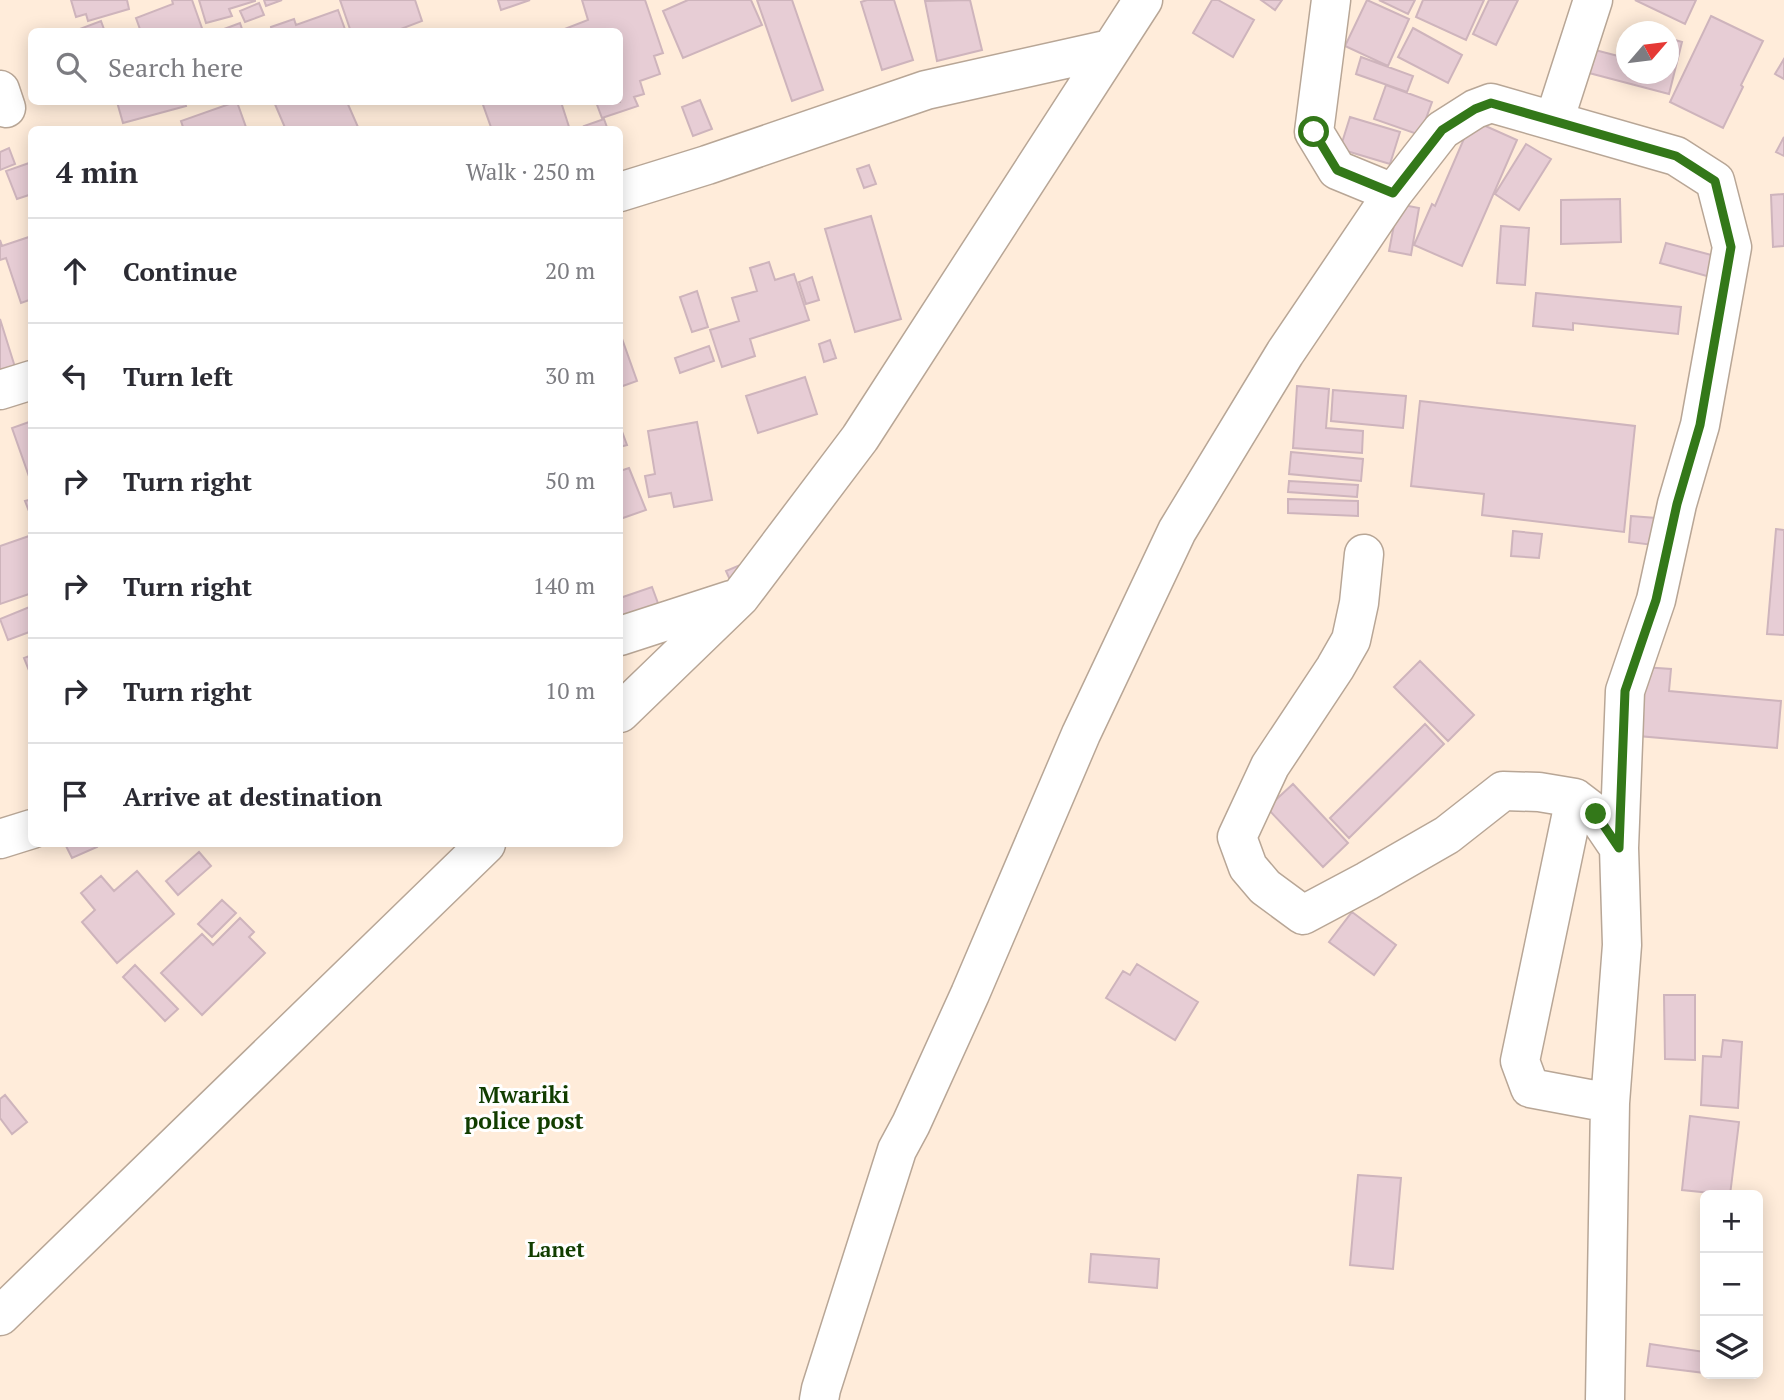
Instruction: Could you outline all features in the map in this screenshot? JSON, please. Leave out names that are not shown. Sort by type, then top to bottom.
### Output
[{"type":"street","points":[[623,710],[740,597],[860,438],[1143,0]]},
{"type":"street","points":[[1331,0],[1314,132],[1337,170],[1393,193]]},
{"type":"street","points":[[1554,121],[1593,0]]},
{"type":"street","points":[[623,191],[926,90],[1110,49]]},
{"type":"street","points":[[820,1400],[821,1389],[897,1150],[970,994],[1081,734],[1171,543],[1285,353],[1393,193],[1442,130],[1475,109],[1491,103],[1676,156],[1715,181],[1731,247],[1700,425],[1677,504],[1656,600],[1625,691],[1619,848],[1622,945],[1610,1103],[1605,1400]]},
{"type":"street","points":[[0,390],[28,381]]},
{"type":"street","points":[[1364,554],[1359,603],[1351,640],[1270,766],[1237,838],[1248,867],[1265,887],[1303,915],[1447,835],[1503,792],[1539,792],[1575,798],[1596,814],[1619,848]]},
{"type":"street","points":[[623,635],[740,597]]},
{"type":"street","points":[[1575,798],[1521,1061],[1530,1088],[1610,1103]]},
{"type":"street","points":[[0,839],[28,830]]},
{"type":"street","points":[[0,1316],[483,847]]},
{"type":"building","points":[[71,0],[127,0],[129,9],[88,21],[86,14],[76,17]]},
{"type":"building","points":[[172,0],[192,0],[202,28],[140,28],[136,18],[173,4]]},
{"type":"building","points":[[199,0],[255,1],[229,9],[232,16],[206,23]]},
{"type":"building","points":[[264,0],[282,0],[266,6]]},
{"type":"building","points":[[340,0],[415,0],[422,21],[404,28],[350,28]]},
{"type":"building","points":[[498,0],[530,0],[501,10]]},
{"type":"building","points":[[582,0],[645,0],[663,53],[654,56],[660,74],[640,81],[644,94],[634,97],[638,106],[602,118],[597,105],[623,105],[623,28],[567,28],[588,20]]},
{"type":"building","points":[[688,0],[751,0],[762,25],[683,58],[663,11]]},
{"type":"building","points":[[757,0],[792,0],[823,90],[792,101]]},
{"type":"building","points":[[894,0],[913,60],[882,70],[861,2]]},
{"type":"building","points":[[970,0],[982,50],[937,61],[925,1]]},
{"type":"building","points":[[1212,0],[1218,0],[1254,20],[1233,57],[1193,33]]},
{"type":"building","points":[[1261,0],[1282,0],[1275,10]]},
{"type":"building","points":[[1367,0],[1409,19],[1388,66],[1345,46]]},
{"type":"building","points":[[1379,0],[1415,0],[1408,14]]},
{"type":"building","points":[[1423,0],[1484,0],[1466,40],[1416,17]]},
{"type":"building","points":[[1489,0],[1518,0],[1496,45],[1473,34]]},
{"type":"building","points":[[1635,0],[1696,0],[1685,24]]},
{"type":"building","points":[[259,3],[264,15],[245,22],[240,11]]},
{"type":"building","points":[[338,10],[345,28],[271,27],[294,19],[296,25]]},
{"type":"building","points":[[1711,16],[1763,41],[1723,128],[1670,102]]},
{"type":"building","points":[[101,21],[104,28],[82,28]]},
{"type":"building","points":[[240,23],[242,28],[227,28]]},
{"type":"building","points":[[1413,28],[1462,55],[1448,83],[1398,57]]},
{"type":"building","points":[[1595,50],[1616,55],[1616,80],[1589,73]]},
{"type":"building","points":[[1361,57],[1413,76],[1407,92],[1356,74]]},
{"type":"building","points":[[1784,59],[1784,79],[1775,74]]},
{"type":"building","points":[[1631,84],[1672,84],[1669,94]]},
{"type":"building","points":[[1386,85],[1432,102],[1420,135],[1374,119]]},
{"type":"building","points":[[700,100],[712,129],[693,136],[682,107]]},
{"type":"building","points":[[118,105],[186,105],[186,106],[123,123]]},
{"type":"building","points":[[226,105],[238,105],[246,126],[183,126],[181,121]]},
{"type":"building","points":[[275,105],[348,105],[358,126],[284,126]]},
{"type":"building","points":[[483,105],[562,105],[569,126],[491,126]]},
{"type":"building","points":[[1350,117],[1400,132],[1390,164],[1340,149]]},
{"type":"building","points":[[604,119],[607,126],[584,126]]},
{"type":"building","points":[[1472,120],[1517,140],[1462,266],[1414,245],[1432,204],[1435,206]]},
{"type":"building","points":[[1784,137],[1784,156],[1776,152]]},
{"type":"building","points":[[1526,144],[1551,159],[1519,210],[1495,194]]},
{"type":"building","points":[[9,148],[15,164],[0,170],[0,152]]},
{"type":"building","points":[[28,163],[28,195],[17,199],[6,171]]},
{"type":"building","points":[[869,165],[876,184],[864,188],[857,169]]},
{"type":"building","points":[[1784,194],[1784,246],[1773,247],[1771,195]]},
{"type":"building","points":[[1620,199],[1621,242],[1561,244],[1561,200]]},
{"type":"building","points":[[1398,204],[1419,208],[1411,255],[1389,251]]},
{"type":"building","points":[[871,216],[901,319],[855,332],[825,229]]},
{"type":"building","points":[[1501,226],[1529,228],[1525,285],[1497,283]]},
{"type":"building","points":[[28,237],[28,300],[21,303],[6,258],[0,260],[0,240],[2,246]]},
{"type":"building","points":[[1666,243],[1719,257],[1714,278],[1660,263]]},
{"type":"building","points":[[769,262],[775,280],[794,274],[809,320],[750,339],[755,356],[722,367],[710,330],[739,321],[732,298],[757,291],[750,268]]},
{"type":"building","points":[[812,277],[819,300],[806,304],[799,282]]},
{"type":"building","points":[[697,291],[708,327],[692,332],[680,297]]},
{"type":"building","points":[[1536,293],[1681,307],[1678,334],[1573,323],[1573,330],[1533,326]]},
{"type":"building","points":[[0,319],[15,367],[0,372]]},
{"type":"building","points":[[830,340],[836,358],[824,362],[819,344]]},
{"type":"building","points":[[623,341],[637,381],[623,386]]},
{"type":"building","points":[[709,346],[714,361],[680,373],[675,358]]},
{"type":"building","points":[[805,377],[817,414],[758,433],[746,396]]},
{"type":"building","points":[[1297,386],[1329,389],[1326,428],[1363,431],[1362,453],[1293,448]]},
{"type":"building","points":[[1333,390],[1406,396],[1403,428],[1331,421]]},
{"type":"building","points":[[1420,401],[1635,426],[1624,532],[1482,515],[1484,494],[1411,486]]},
{"type":"building","points":[[28,422],[28,474],[12,428]]},
{"type":"building","points":[[697,422],[712,500],[674,507],[671,493],[649,497],[645,476],[655,474],[648,431]]},
{"type":"building","points":[[1291,452],[1363,459],[1361,481],[1289,474]]},
{"type":"building","points":[[629,468],[646,510],[623,518],[623,470]]},
{"type":"building","points":[[1289,481],[1358,485],[1357,497],[1288,492]]},
{"type":"building","points":[[1288,499],[1358,501],[1358,516],[1288,513]]},
{"type":"building","points":[[1631,516],[1656,518],[1653,545],[1629,542]]},
{"type":"building","points":[[1776,529],[1784,530],[1784,635],[1767,634]]},
{"type":"building","points":[[1513,531],[1542,534],[1539,558],[1511,556]]},
{"type":"building","points":[[28,536],[28,594],[0,604],[0,546]]},
{"type":"building","points":[[740,565],[744,577],[731,582],[726,571]]},
{"type":"building","points":[[652,587],[659,606],[623,619],[623,597]]},
{"type":"building","points":[[28,608],[28,632],[8,640],[0,619]]},
{"type":"building","points":[[1420,661],[1474,715],[1448,741],[1394,687]]},
{"type":"building","points":[[1643,667],[1671,669],[1669,691],[1781,701],[1777,748],[1638,736]]},
{"type":"building","points":[[1425,724],[1444,744],[1349,838],[1330,818]]},
{"type":"building","points":[[1293,784],[1348,843],[1323,867],[1267,808]]},
{"type":"building","points":[[66,847],[97,847],[72,858]]},
{"type":"building","points":[[199,852],[211,866],[178,895],[166,881]]},
{"type":"building","points":[[137,871],[174,914],[117,963],[82,922],[95,910],[81,893],[101,876],[114,891]]},
{"type":"building","points":[[222,900],[236,913],[212,937],[198,924]]},
{"type":"building","points":[[1352,912],[1396,945],[1374,975],[1329,942]]},
{"type":"building","points":[[240,918],[254,932],[249,937],[265,953],[202,1015],[161,973],[202,934],[213,945]]},
{"type":"building","points":[[1137,964],[1198,1002],[1175,1040],[1106,998],[1123,971],[1130,975]]},
{"type":"building","points":[[135,965],[178,1009],[165,1021],[123,977]]},
{"type":"building","points":[[1664,995],[1695,995],[1695,1060],[1665,1059]]},
{"type":"building","points":[[1723,1040],[1742,1042],[1738,1108],[1701,1105],[1703,1056],[1721,1057]]},
{"type":"building","points":[[5,1095],[27,1122],[12,1134],[0,1118],[0,1099]]},
{"type":"building","points":[[1690,1116],[1739,1122],[1731,1190],[1682,1190]]},
{"type":"building","points":[[1358,1175],[1401,1178],[1393,1269],[1350,1265]]},
{"type":"building","points":[[1091,1254],[1159,1259],[1157,1288],[1089,1282]]},
{"type":"building","points":[[1650,1344],[1700,1351],[1700,1372],[1647,1366]]},
{"type":"district","name":"Mwariki police post","points":[[524,1108]]},
{"type":"district","name":"Lanet","points":[[556,1250]]},
{"type":"route","points":[[1314,132],[1337,170],[1393,193],[1442,130],[1475,109],[1491,103],[1676,156],[1715,181],[1731,247],[1700,425],[1677,504],[1656,600],[1625,691],[1619,848],[1596,814]]}]
